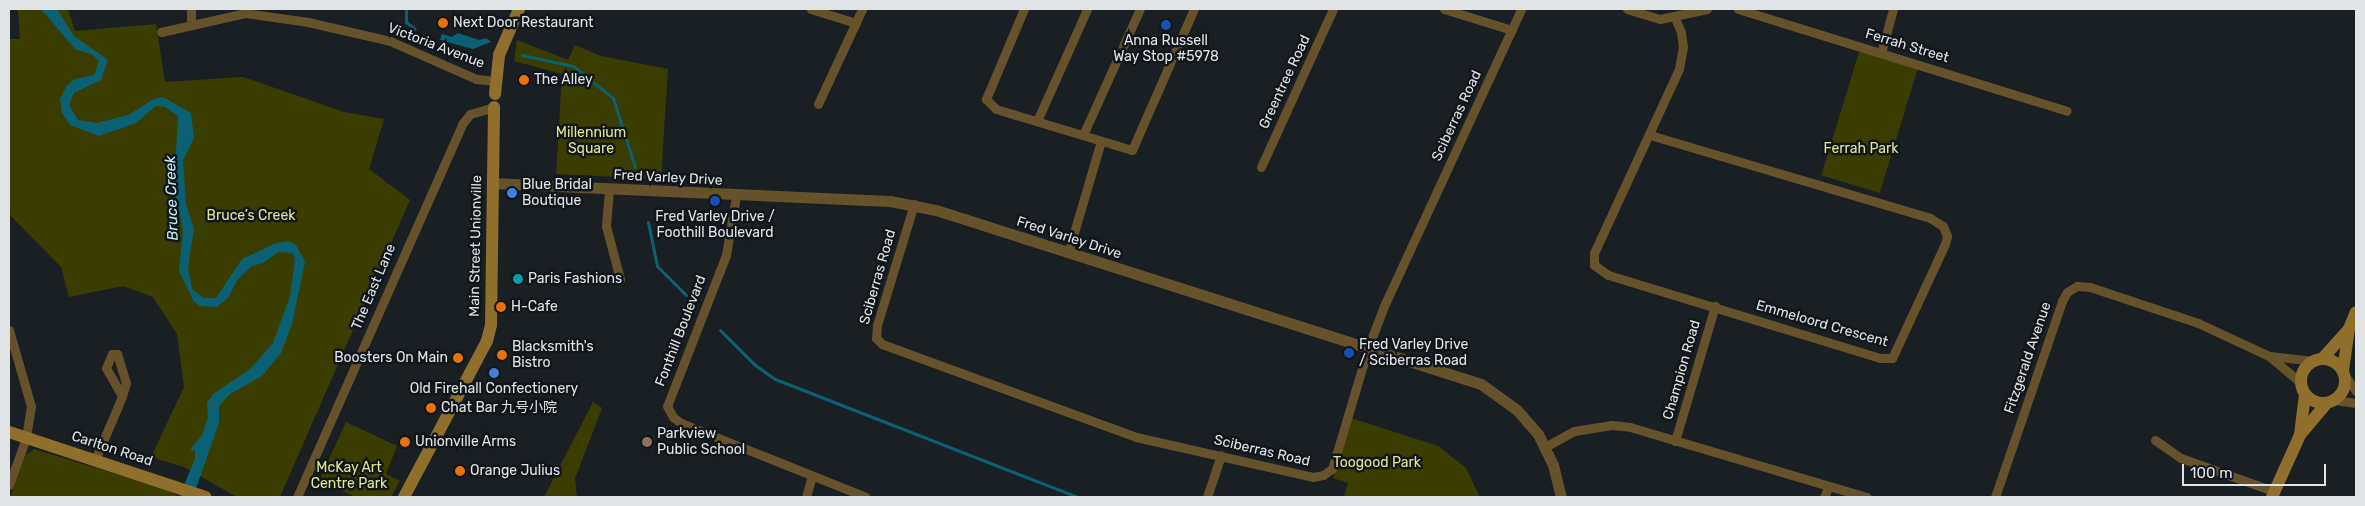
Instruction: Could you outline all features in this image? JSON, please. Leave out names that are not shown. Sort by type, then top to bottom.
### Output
[{"type":"main road","name":"Main Street Unionville","points":[[495,87],[499,55],[519,9]]},
{"type":"main road","name":"Main Street Unionville","points":[[404,497],[487,341],[491,325],[494,107]]},
{"type":"main road","points":[[2272,494],[2300,435],[2315,413],[2344,390],[2349,329],[2356,312]]},
{"type":"main road","points":[[2300,435],[2304,370],[2318,360],[2349,329]]},
{"type":"main road","points":[[2318,360],[2334,361],[2344,373]]},
{"type":"main road","points":[[2303,388],[2314,402],[2331,402]]},
{"type":"main road","name":"Carlton Road","points":[[9,432],[175,485],[206,497]]},
{"type":"street","points":[[191,9],[191,25]]},
{"type":"street","points":[[812,9],[856,23]]},
{"type":"street","points":[[818,104],[862,9]]},
{"type":"street","points":[[1024,9],[986,99],[996,109],[1132,150],[1194,9]]},
{"type":"street","points":[[1037,121],[1087,9]]},
{"type":"street","points":[[1083,135],[1140,9]]},
{"type":"street","name":"Greentree Road","points":[[1261,166],[1333,9]]},
{"type":"street","points":[[1444,9],[1512,30]]},
{"type":"street","name":"Sciberras Road","points":[[914,204],[877,325],[876,338],[882,344],[1116,431],[1314,477],[1323,475],[1332,468],[1368,348],[1521,9]]},
{"type":"street","points":[[1627,9],[1660,20],[1707,9]]},
{"type":"street","name":"Ferrah Street","points":[[1738,9],[2067,111]]},
{"type":"street","points":[[1881,53],[1893,9]]},
{"type":"street","name":"Victoria Avenue","points":[[161,32],[245,11],[308,22],[390,41],[495,87]]},
{"type":"street","name":"Emmeloord Crescent","points":[[1650,135],[1930,218],[1946,230],[1945,244],[1892,358],[1880,358],[1715,306],[1608,275],[1594,264],[1594,253],[1650,135],[1680,64],[1681,32],[1675,18]]},
{"type":"street","name":"Main Street Unionville","points":[[494,107],[495,87]]},
{"type":"street","name":"The East Lane","points":[[297,497],[462,124],[470,114],[494,107]]},
{"type":"street","points":[[1068,253],[1101,141]]},
{"type":"street","name":"Fred Varley Drive","points":[[492,183],[609,191],[914,204],[1481,384],[1516,410],[1545,447],[1561,497]]},
{"type":"street","points":[[609,191],[606,226],[620,279]]},
{"type":"street","name":"Fonthill Boulevard","points":[[736,196],[726,255],[667,406],[673,417],[681,423],[866,497]]},
{"type":"street","name":"Fitzgerald Avenue","points":[[1994,497],[2062,301],[2067,292],[2077,286],[2098,289],[2198,323],[2269,356],[2299,362],[2318,360]]},
{"type":"street","name":"Champion Road","points":[[1675,441],[1715,306]]},
{"type":"street","points":[[9,330],[31,406],[26,438],[9,486]]},
{"type":"street","name":"Fitzgerald Avenue","points":[[2269,356],[2303,388]]},
{"type":"street","points":[[2344,373],[2356,391]]},
{"type":"street","points":[[95,460],[122,396]]},
{"type":"street","points":[[2331,402],[2356,403]]},
{"type":"street","points":[[1545,447],[1574,431],[1612,425],[1675,441],[1867,497]]},
{"type":"street","points":[[2155,440],[2190,461],[2272,494]]},
{"type":"street","points":[[1207,497],[1221,455]]},
{"type":"street","points":[[806,497],[812,476]]},
{"type":"street","points":[[1824,497],[1829,486]]},
{"type":"green space","name":"Bruce’s Creek","points":[[18,9],[68,9],[75,31],[156,24],[165,82],[243,77],[344,112],[384,119],[369,169],[410,200],[280,497],[237,497],[184,467],[151,457],[184,387],[177,334],[153,297],[123,286],[69,297],[61,267],[9,214],[9,39],[20,39]]},
{"type":"green space","name":"Millennium Square","points":[[517,40],[568,60],[575,45],[601,56],[668,69],[661,179],[556,174],[562,74],[514,61]]},
{"type":"green space","name":"Ferrah Park","points":[[1860,49],[1918,67],[1880,193],[1821,175]]},
{"type":"green space","points":[[593,402],[602,408],[575,479],[577,497],[544,497]]},
{"type":"green space","name":"Toogood Park","points":[[1351,418],[1438,446],[1466,468],[1480,497],[1344,497],[1348,483],[1333,478]]},
{"type":"green space","name":"McKay Art Centre Park","points":[[346,422],[397,446],[386,474],[400,481],[391,497],[356,497],[319,481]]},
{"type":"green space","points":[[34,449],[171,491],[179,497],[10,497],[25,456]]},
{"type":"water","points":[[41,9],[57,9],[74,36],[108,60],[101,80],[74,93],[69,105],[78,120],[97,123],[128,115],[154,99],[163,97],[191,113],[194,138],[183,160],[186,204],[194,229],[188,267],[192,289],[203,298],[216,298],[242,259],[276,243],[289,241],[296,245],[305,262],[292,324],[281,353],[262,376],[230,394],[219,406],[219,423],[193,497],[179,497],[195,459],[195,450],[189,451],[202,435],[208,417],[207,403],[213,394],[250,369],[273,343],[290,296],[295,258],[292,253],[278,252],[263,263],[252,266],[238,279],[228,298],[216,307],[200,306],[194,302],[179,271],[183,230],[174,186],[178,116],[165,107],[156,106],[136,123],[99,136],[70,125],[62,113],[60,99],[67,85],[75,79],[94,75],[99,61],[93,55],[75,49]]},
{"type":"water","points":[[458,33],[479,40],[486,38],[491,42],[473,49],[440,40],[442,34],[452,37]]},
{"type":"waterway","points":[[406,9],[406,22],[415,29]]},
{"type":"waterway","points":[[522,55],[573,66],[613,98],[635,167]]},
{"type":"waterway","points":[[648,222],[657,266],[686,295]]},
{"type":"waterway","points":[[720,330],[755,365],[775,379],[1077,497]]},
{"type":"place","name":"Next Door Restaurant","points":[[443,23]]},
{"type":"place","name":"Anna Russell Way Stop #5978","points":[[1166,25]]},
{"type":"place","name":"The Alley","points":[[524,80]]},
{"type":"place","name":"Blue Bridal Boutique","points":[[512,193]]},
{"type":"place","name":"Fred Varley Drive / Foothill Boulevard","points":[[715,201]]},
{"type":"place","name":"Paris Fashions","points":[[518,279]]},
{"type":"place","name":"H-Cafe","points":[[501,307]]},
{"type":"place","name":"Fred Varley Drive / Sciberras Road","points":[[1349,353]]},
{"type":"place","name":"Blacksmith's Bistro","points":[[502,355]]},
{"type":"place","name":"Boosters On Main","points":[[458,358]]},
{"type":"place","name":"Old Firehall Confectionery","points":[[494,373]]},
{"type":"place","name":"Chat Bar 九号小院","points":[[431,408]]},
{"type":"place","name":"Unionville Arms","points":[[405,442]]},
{"type":"place","name":"Parkview Public School","points":[[647,442]]},
{"type":"place","name":"Orange Julius","points":[[460,471]]},
{"type":"water label","name":"Bruce Creek","points":[[172,198]]}]
